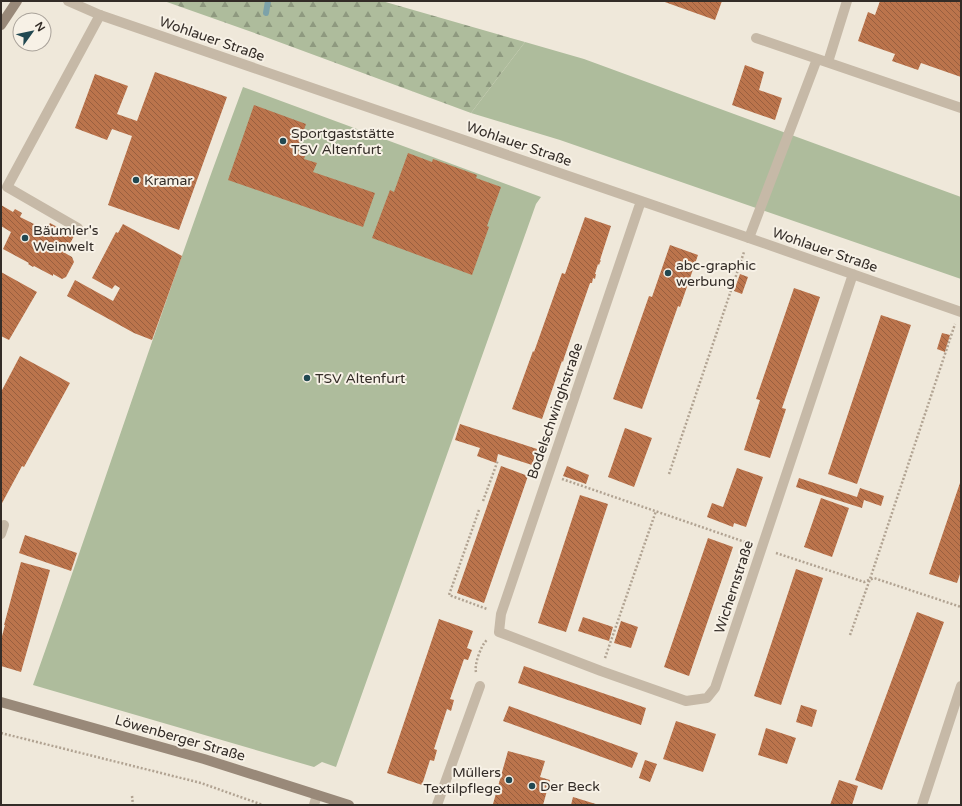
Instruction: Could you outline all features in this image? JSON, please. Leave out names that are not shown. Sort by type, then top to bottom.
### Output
[{"type":"street","points":[[1,25],[17,1]]},
{"type":"street","name":"Wohlauer Straße","points":[[68,1],[100,15],[960,312]]},
{"type":"street","points":[[828,62],[848,1]]},
{"type":"street","points":[[78,228],[7,186],[100,15]]},
{"type":"street","points":[[756,38],[961,108]]},
{"type":"street","points":[[749,238],[817,59]]},
{"type":"street","name":"Bodelschwinghstraße","points":[[499,632],[501,614],[640,201]]},
{"type":"street","name":"Wichernstraße","points":[[499,632],[601,671],[686,701],[707,698],[715,688],[853,274]]},
{"type":"street","points":[[437,805],[480,686]]},
{"type":"street","points":[[922,805],[961,686]]},
{"type":"street","name":"Löwenberger Straße","points":[[1,702],[204,759],[316,800],[350,805]]},
{"type":"path","points":[[669,474],[749,238]]},
{"type":"path","points":[[850,634],[960,312]]},
{"type":"path","points":[[483,500],[498,460]]},
{"type":"path","points":[[548,475],[864,582],[874,578],[961,607]]},
{"type":"path","points":[[479,510],[449,595],[501,614]]},
{"type":"path","points":[[601,671],[656,511]]},
{"type":"path","points":[[480,686],[475,668],[483,643],[499,632]]},
{"type":"path","points":[[1,733],[201,783],[263,805]]},
{"type":"path","points":[[132,796],[133,805]]},
{"type":"green space","points":[[164,1],[382,1],[525,42],[471,113]]},
{"type":"green space","points":[[525,42],[584,59],[961,197],[961,279],[560,140],[471,113]]},
{"type":"green space","name":"TSV Altenfurt","points":[[243,87],[541,197],[536,204],[336,767],[322,762],[314,767],[33,685],[189,236]]},
{"type":"building","points":[[662,1],[722,1],[715,20]]},
{"type":"building","points":[[880,1],[961,1],[961,77],[921,63],[918,70],[892,61],[895,54],[858,41],[868,12],[875,15]]},
{"type":"building","points":[[745,65],[764,72],[759,90],[782,98],[775,120],[732,105]]},
{"type":"building","points":[[155,72],[227,97],[179,230],[108,205],[132,136],[112,129],[107,140],[75,128],[95,74],[128,86],[117,114],[137,121]]},
{"type":"building","points":[[254,105],[306,124],[297,150],[306,153],[304,159],[317,163],[313,172],[375,193],[363,227],[228,180]]},
{"type":"building","points":[[408,153],[432,162],[433,159],[477,175],[476,178],[501,187],[472,275],[372,238],[390,190],[394,192]]},
{"type":"building","points":[[1,205],[13,212],[15,209],[22,213],[20,217],[46,230],[50,223],[74,236],[65,253],[72,257],[74,262],[66,277],[62,279],[53,274],[53,276],[34,266],[33,267],[28,264],[29,263],[3,249],[11,232],[1,226]]},
{"type":"building","points":[[585,217],[611,226],[600,260],[601,261],[599,265],[598,264],[595,279],[593,278],[592,283],[590,283],[542,419],[512,409],[562,273],[565,274]]},
{"type":"building","points":[[123,224],[182,256],[152,340],[134,333],[67,296],[75,280],[113,301],[120,288],[115,285],[112,289],[92,278],[116,232],[118,233]]},
{"type":"building","points":[[670,245],[698,255],[680,307],[678,306],[642,409],[613,399],[649,296],[652,297]]},
{"type":"building","points":[[1,272],[37,292],[9,340],[1,336]]},
{"type":"building","points":[[740,274],[748,277],[742,294],[734,291]]},
{"type":"building","points":[[794,288],[820,297],[782,408],[786,409],[770,458],[744,450],[760,400],[756,399]]},
{"type":"building","points":[[881,315],[911,325],[857,484],[828,474]]},
{"type":"building","points":[[942,333],[950,335],[945,352],[937,349]]},
{"type":"building","points":[[20,356],[70,383],[24,467],[22,466],[1,505],[1,392]]},
{"type":"building","points":[[460,424],[537,449],[532,465],[498,454],[496,463],[477,456],[480,448],[455,440]]},
{"type":"building","points":[[625,428],[652,438],[634,487],[608,477]]},
{"type":"building","points":[[501,466],[528,476],[484,603],[457,593]]},
{"type":"building","points":[[567,466],[589,475],[586,484],[563,476]]},
{"type":"building","points":[[737,468],[763,477],[746,527],[734,523],[733,527],[707,517],[712,503],[723,507]]},
{"type":"building","points":[[799,478],[857,497],[860,488],[884,496],[881,506],[864,500],[862,508],[796,487]]},
{"type":"building","points":[[961,480],[961,571],[957,583],[929,574]]},
{"type":"building","points":[[580,495],[608,504],[566,632],[538,623]]},
{"type":"building","points":[[821,498],[849,508],[832,557],[804,547]]},
{"type":"building","points":[[25,535],[77,553],[71,571],[19,553]]},
{"type":"building","points":[[708,538],[733,547],[689,676],[664,667]]},
{"type":"building","points":[[21,562],[50,570],[21,672],[1,666],[1,640]]},
{"type":"building","points":[[796,569],[823,578],[781,705],[754,696]]},
{"type":"building","points":[[917,612],[944,622],[882,790],[855,780]]},
{"type":"building","points":[[583,617],[613,627],[609,641],[578,631]]},
{"type":"building","points":[[439,619],[473,631],[467,648],[472,650],[468,660],[464,659],[450,699],[454,700],[451,711],[447,709],[434,749],[437,750],[434,761],[430,760],[422,785],[387,773]]},
{"type":"building","points":[[621,621],[638,627],[631,648],[614,643]]},
{"type":"building","points":[[524,666],[646,708],[641,725],[518,683]]},
{"type":"building","points":[[801,705],[817,710],[812,727],[796,722]]},
{"type":"building","points":[[509,706],[638,753],[632,768],[503,721]]},
{"type":"building","points":[[676,721],[716,734],[703,772],[663,759]]},
{"type":"building","points":[[766,728],[796,738],[787,764],[758,755]]},
{"type":"building","points":[[508,751],[545,761],[540,777],[550,780],[543,805],[493,804]]},
{"type":"building","points":[[645,760],[657,764],[650,782],[639,778]]},
{"type":"building","points":[[839,780],[858,786],[852,805],[830,805]]},
{"type":"building","points":[[573,797],[599,805],[571,805]]},
{"type":"waterway","points":[[266,13],[268,1]]},
{"type":"place","name":"Sportgaststätte TSV Altenfurt","points":[[283,141]]},
{"type":"place","name":"Kramar","points":[[136,180]]},
{"type":"place","name":"Bäumler's Weinwelt","points":[[25,238]]},
{"type":"place","name":"abc-graphic werbung","points":[[668,273]]},
{"type":"place","name":"TSV Altenfurt","points":[[307,378]]},
{"type":"place","name":"Müllers Textilpflege","points":[[509,780]]},
{"type":"place","name":"Der Beck","points":[[532,786]]}]
